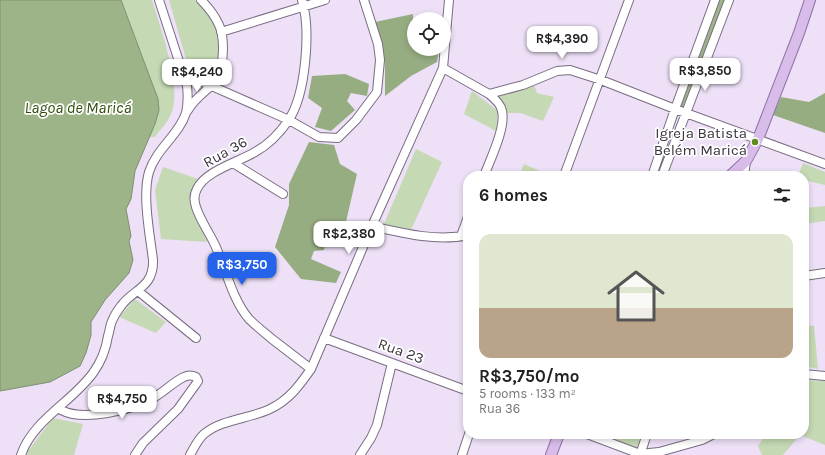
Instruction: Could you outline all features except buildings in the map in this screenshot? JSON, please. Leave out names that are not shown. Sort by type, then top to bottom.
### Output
[{"type":"main road","points":[[735,171],[746,161],[758,139],[799,33],[810,0]]},
{"type":"main road","points":[[551,455],[557,439]]},
{"type":"street","points":[[159,0],[187,86],[188,97],[186,114]]},
{"type":"street","points":[[21,455],[35,431],[51,414],[73,396],[93,373],[106,347],[113,317],[122,304],[138,291],[148,279],[153,265],[146,196],[147,178],[158,153],[174,134],[191,105],[210,86],[220,72],[223,63],[221,32],[219,25],[201,0]]},
{"type":"street","points":[[221,32],[304,4],[325,0]]},
{"type":"street","points":[[182,73],[289,120],[319,137],[338,138],[356,120],[376,92],[380,60],[378,44],[364,0]]},
{"type":"street","points":[[190,455],[203,435],[216,427],[270,410],[287,399],[298,388],[311,369],[442,68],[449,0]]},
{"type":"street","points":[[566,171],[629,0]]},
{"type":"street","points":[[663,171],[680,111],[715,0]]},
{"type":"street","points":[[654,171],[729,0]]},
{"type":"street","name":"Rua 36","points":[[304,4],[306,35],[305,64],[298,99],[289,120],[278,134],[261,149],[211,174],[201,182],[196,194],[196,207],[215,245],[239,304],[250,320],[311,369]]},
{"type":"street","points":[[442,68],[489,94],[499,104],[502,110],[503,119],[500,136],[486,171]]},
{"type":"street","points":[[489,94],[523,85],[557,70],[570,70],[825,164]]},
{"type":"street","points":[[745,171],[746,161]]},
{"type":"street","points":[[233,163],[283,194]]},
{"type":"street","points":[[372,226],[429,236],[463,236]]},
{"type":"street","points":[[809,275],[825,272]]},
{"type":"street","points":[[138,291],[196,338]]},
{"type":"street","name":"Rua 23","points":[[324,338],[463,389]]},
{"type":"street","points":[[360,455],[371,438],[376,425],[392,364]]},
{"type":"street","points":[[809,374],[825,376]]},
{"type":"street","points":[[60,408],[60,410],[66,413],[75,414],[101,414],[116,412],[152,399],[184,377],[190,375],[196,377],[198,382],[178,409],[143,443],[135,455]]},
{"type":"street","points":[[462,455],[467,439]]},
{"type":"street","points":[[600,439],[640,454],[659,452],[704,439]]},
{"type":"street","points":[[640,454],[645,439]]},
{"type":"shaded area","points":[[121,0],[152,0],[165,41],[172,74],[174,103],[170,117],[155,137],[149,137],[155,124],[158,99]]},
{"type":"shaded area","points":[[169,0],[195,0],[205,8],[218,32],[219,64],[211,78],[198,78],[186,59]]},
{"type":"shaded area","points":[[407,15],[407,56],[438,56],[437,62],[411,76],[385,96],[385,62],[375,22]]},
{"type":"shaded area","points":[[345,74],[369,84],[367,96],[351,93],[347,101],[355,110],[331,131],[315,127],[322,108],[308,98],[312,76]]},
{"type":"shaded area","points":[[534,85],[537,93],[554,97],[543,121],[520,113],[505,113],[495,94]]},
{"type":"shaded area","points":[[472,91],[498,111],[496,131],[464,114]]},
{"type":"shaded area","points":[[825,93],[825,133],[773,115],[781,97],[809,102]]},
{"type":"shaded area","points":[[309,142],[334,145],[340,164],[357,174],[345,226],[332,226],[326,237],[324,250],[314,251],[311,259],[341,272],[336,283],[301,279],[275,247],[289,205],[289,184]]},
{"type":"shaded area","points":[[416,149],[442,162],[411,230],[384,224]]},
{"type":"shaded area","points":[[803,163],[825,172],[825,185],[809,181],[809,171],[800,171]]},
{"type":"shaded area","points":[[524,164],[540,171],[521,171]]},
{"type":"shaded area","points":[[163,167],[198,179],[191,195],[207,242],[161,239],[155,190]]},
{"type":"shaded area","points":[[825,206],[825,221],[809,223],[809,208]]},
{"type":"shaded area","points":[[135,299],[166,322],[156,333],[119,317]]},
{"type":"shaded area","points":[[809,326],[814,326],[818,369],[809,367]]},
{"type":"shaded area","points":[[809,380],[825,381],[825,445],[809,439]]},
{"type":"shaded area","points":[[53,418],[83,424],[74,455],[27,455],[28,451]]},
{"type":"shaded area","points":[[606,439],[640,439],[636,451]]},
{"type":"shaded area","points":[[763,439],[797,439],[783,455],[762,455],[758,446]]},
{"type":"water","name":"Lagoa de Maricá","points":[[0,0],[121,0],[158,99],[159,110],[155,124],[135,171],[131,199],[126,209],[131,236],[129,241],[133,260],[129,273],[105,300],[91,322],[91,335],[86,353],[80,366],[50,382],[0,391]]},
{"type":"waterway","points":[[681,105],[721,0]]},
{"type":"place","name":"Igreja Batista Belém Maricá","points":[[755,142]]}]
